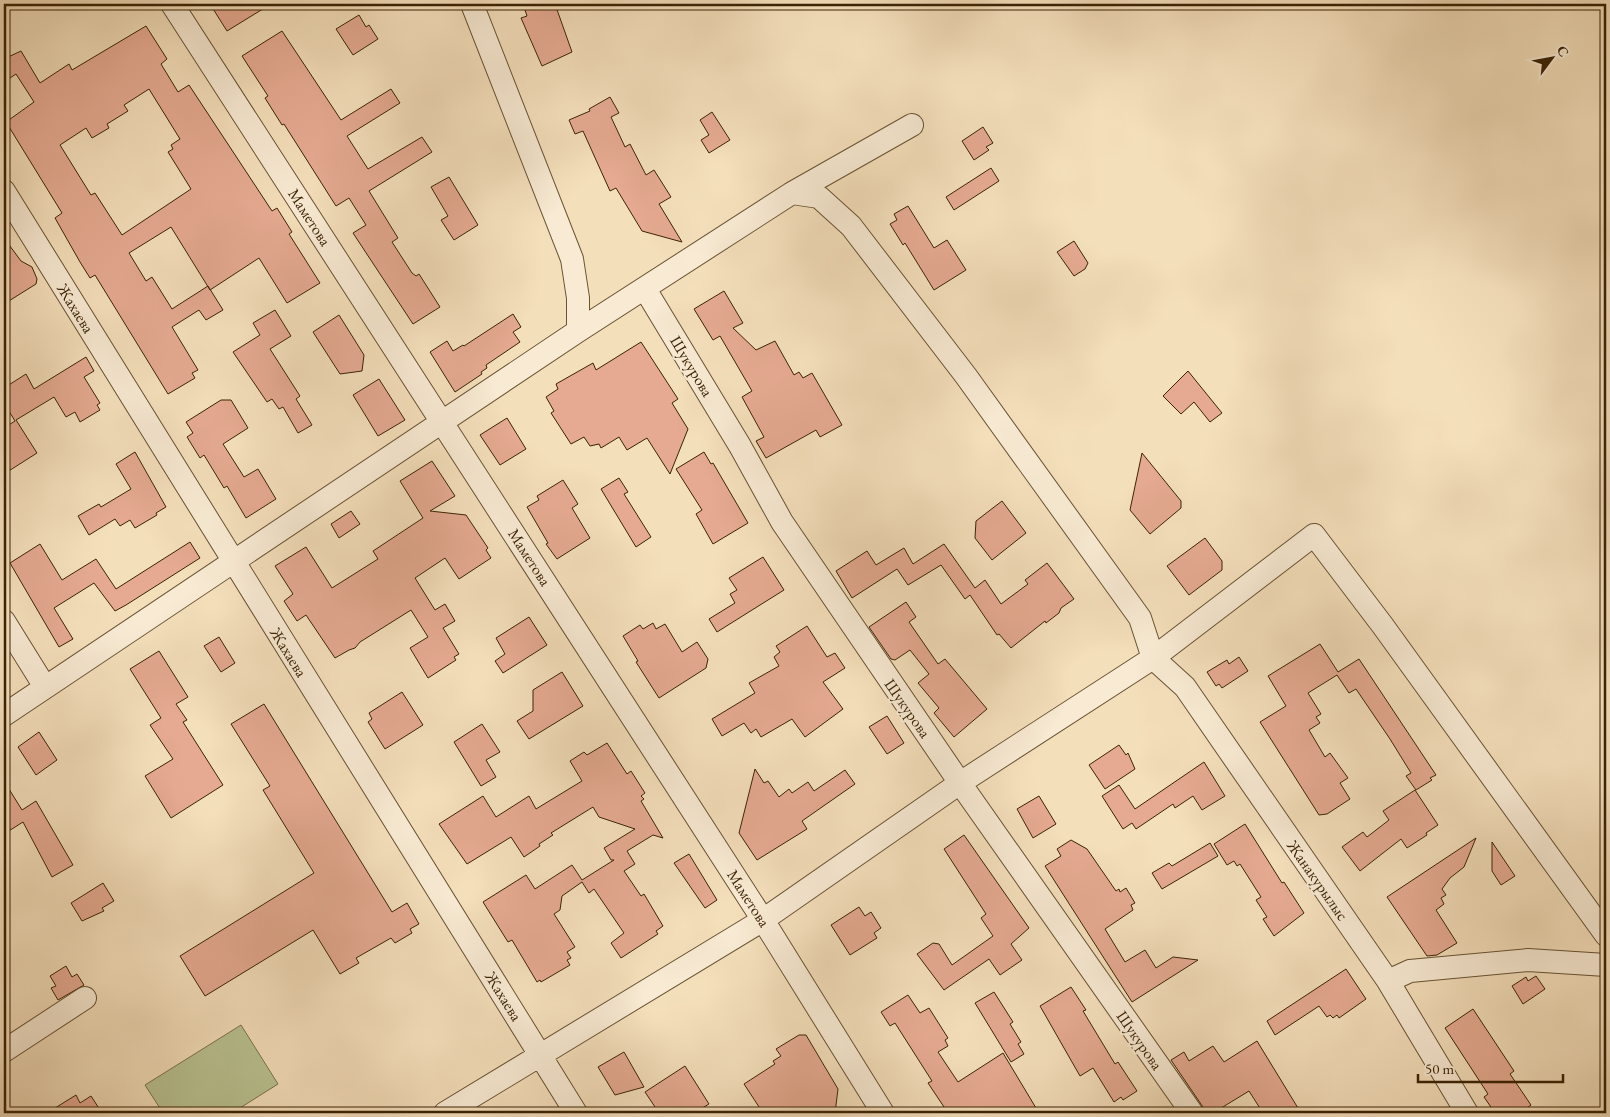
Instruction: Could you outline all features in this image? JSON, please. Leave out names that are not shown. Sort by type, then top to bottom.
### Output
[{"type":"street","name":"Маметова","points":[[172,4],[444,422],[763,920],[882,1113]]},
{"type":"street","points":[[472,4],[572,259],[578,298],[578,331]]},
{"type":"street","points":[[4,715],[578,331],[792,193],[912,125]]},
{"type":"street","name":"Жахаева","points":[[4,191],[576,1113]]},
{"type":"street","points":[[792,193],[819,197],[851,226],[966,376],[1130,604],[1146,632],[1153,658]]},
{"type":"street","name":"Шукурова","points":[[645,289],[740,446],[782,522],[960,784],[1192,1113]]},
{"type":"street","points":[[445,1113],[763,920],[960,784],[1153,658],[1314,535],[1383,626],[1606,935]]},
{"type":"street","points":[[4,622],[45,687]]},
{"type":"street","name":"Жанакурылыс","points":[[1153,658],[1184,687],[1388,981],[1467,1113]]},
{"type":"street","points":[[1388,981],[1410,971],[1528,960],[1606,965]]},
{"type":"street","points":[[4,1051],[85,998]]},
{"type":"green space","points":[[241,1025],[278,1084],[232,1113],[163,1113],[145,1085]]},
{"type":"building","points":[[210,4],[271,4],[227,31]]},
{"type":"building","points":[[523,4],[555,4],[572,52],[542,66],[521,18],[527,16]]},
{"type":"building","points":[[359,15],[366,27],[369,25],[378,39],[353,55],[336,29]]},
{"type":"building","points":[[146,26],[167,59],[161,64],[178,92],[189,85],[272,211],[277,208],[292,232],[289,234],[320,283],[287,303],[259,258],[210,290],[223,310],[206,320],[199,310],[172,327],[198,370],[192,373],[195,378],[168,394],[95,275],[90,278],[80,262],[55,218],[62,213],[6,122],[34,102],[16,74],[4,82],[4,59],[21,51],[40,83],[69,64],[72,70]],"holes":[[[149,89],[180,139],[171,145],[173,149],[168,152],[191,189],[122,235],[95,193],[91,195],[60,145],[86,128],[92,138],[109,128],[107,124],[128,111],[124,105]],[[171,227],[208,286],[172,309],[152,277],[146,281],[129,253]]]},
{"type":"building","points":[[282,31],[341,120],[391,89],[400,103],[347,136],[368,169],[422,137],[432,152],[369,191],[398,238],[392,242],[412,273],[416,276],[419,274],[440,307],[413,324],[353,233],[366,225],[349,198],[336,206],[284,124],[282,125],[265,98],[268,96],[242,56]]},
{"type":"building","points":[[610,97],[619,113],[611,117],[625,147],[630,144],[646,175],[654,170],[671,197],[659,204],[682,242],[642,231],[616,188],[610,191],[583,131],[575,134],[569,120],[590,111],[589,109]]},
{"type":"building","points":[[712,112],[730,140],[709,153],[701,140],[709,135],[700,120]]},
{"type":"building","points":[[983,127],[993,143],[986,147],[989,150],[974,160],[962,141]]},
{"type":"building","points":[[991,168],[999,181],[954,210],[946,197]]},
{"type":"building","points":[[449,177],[478,225],[454,240],[441,220],[448,216],[431,187]]},
{"type":"building","points":[[908,206],[934,248],[947,240],[966,270],[934,290],[905,243],[903,245],[890,224],[897,220],[894,214]]},
{"type":"building","points":[[4,238],[21,261],[32,267],[37,279],[36,284],[4,304]]},
{"type":"building","points":[[1074,241],[1088,263],[1085,269],[1074,276],[1057,252]]},
{"type":"building","points":[[724,291],[743,323],[733,328],[756,350],[775,341],[794,375],[799,372],[803,378],[812,373],[842,425],[820,437],[816,430],[766,458],[756,441],[764,437],[742,397],[752,391],[720,336],[713,340],[694,309]]},
{"type":"building","points":[[275,310],[291,336],[270,349],[300,396],[296,399],[312,425],[298,433],[283,407],[279,409],[272,399],[267,402],[233,352],[260,335],[253,323]]},
{"type":"building","points":[[513,314],[521,327],[513,332],[520,342],[486,365],[487,368],[481,372],[482,374],[455,392],[430,352],[447,341],[453,351],[464,346]]},
{"type":"building","points":[[339,315],[364,355],[362,371],[340,374],[313,332]]},
{"type":"building","points":[[641,342],[678,399],[672,403],[688,429],[670,474],[647,438],[627,450],[619,437],[601,448],[599,444],[590,446],[584,437],[571,444],[551,413],[554,411],[546,397],[558,389],[556,384],[593,363],[596,370]]},
{"type":"building","points":[[86,357],[94,371],[84,377],[100,403],[97,405],[100,410],[80,422],[75,412],[66,417],[54,397],[16,420],[37,453],[4,474],[4,428],[15,421],[4,403],[4,388],[26,374],[34,389]]},
{"type":"building","points":[[1188,371],[1222,413],[1210,422],[1194,402],[1181,414],[1163,396]]},
{"type":"building","points":[[379,379],[405,420],[378,436],[353,395]]},
{"type":"building","points":[[221,400],[231,400],[248,428],[223,444],[244,477],[258,469],[276,499],[246,518],[227,486],[224,488],[204,455],[200,458],[187,437],[193,433],[186,422]]},
{"type":"building","points":[[507,418],[526,449],[500,465],[480,435]]},
{"type":"building","points":[[135,452],[166,507],[156,513],[157,515],[135,528],[130,520],[120,526],[115,519],[89,535],[78,516],[99,504],[101,507],[131,489],[116,464]]},
{"type":"building","points":[[704,452],[711,464],[713,463],[748,523],[713,544],[696,514],[702,510],[676,469]]},
{"type":"building","points":[[1142,453],[1181,501],[1181,508],[1150,534],[1130,510]]},
{"type":"building","points":[[432,461],[455,496],[430,511],[466,515],[488,548],[486,550],[491,558],[459,579],[445,558],[415,578],[435,610],[445,604],[455,621],[443,628],[459,654],[454,657],[456,660],[428,678],[410,648],[428,637],[411,610],[360,642],[355,648],[335,658],[306,615],[297,621],[284,601],[293,594],[275,566],[306,547],[332,588],[378,559],[373,551],[423,518],[400,481]]},
{"type":"building","points":[[619,478],[628,492],[624,494],[651,537],[636,547],[601,489]]},
{"type":"building","points":[[563,480],[578,504],[572,508],[590,538],[557,559],[546,544],[548,543],[527,507],[539,500],[537,496]]},
{"type":"building","points":[[1002,501],[1026,533],[992,560],[975,538],[976,521]]},
{"type":"building","points":[[351,511],[360,524],[339,538],[331,524]]},
{"type":"building","points":[[1205,538],[1222,561],[1222,570],[1189,595],[1167,566]]},
{"type":"building","points":[[190,542],[200,558],[115,611],[94,583],[54,608],[73,639],[59,647],[10,563],[40,544],[62,580],[96,559],[116,589]]},
{"type":"building","points":[[944,544],[975,588],[985,580],[1001,604],[1028,584],[1025,580],[1047,563],[1074,599],[1061,608],[1059,613],[1046,623],[1045,621],[1011,648],[999,634],[997,635],[970,595],[965,599],[941,565],[908,585],[897,569],[852,598],[836,571],[867,551],[876,565],[904,548],[913,564]]},
{"type":"building","points":[[763,557],[784,590],[717,632],[709,619],[735,603],[730,594],[737,590],[729,578]]},
{"type":"building","points":[[906,602],[916,617],[909,622],[938,664],[945,659],[987,709],[954,737],[934,713],[939,708],[918,683],[929,674],[910,650],[895,660],[891,659],[869,627]]},
{"type":"building","points":[[529,617],[547,645],[503,673],[495,661],[505,654],[496,638]]},
{"type":"building","points":[[653,623],[656,629],[665,624],[682,652],[697,642],[708,659],[706,668],[659,698],[636,662],[638,661],[623,636],[640,625],[643,629]]},
{"type":"building","points":[[807,626],[827,657],[835,653],[845,668],[823,682],[843,709],[805,737],[792,719],[761,737],[756,729],[751,733],[744,723],[722,736],[712,719],[755,693],[749,683],[779,666],[774,657],[780,652],[776,646]]},
{"type":"building","points":[[219,637],[235,663],[221,672],[204,646]]},
{"type":"building","points":[[1320,644],[1338,672],[1359,659],[1436,775],[1430,778],[1432,780],[1416,790],[1406,776],[1411,773],[1356,689],[1349,693],[1337,675],[1308,693],[1321,714],[1316,717],[1320,723],[1309,730],[1325,757],[1330,753],[1348,778],[1340,783],[1350,799],[1327,814],[1319,815],[1260,722],[1286,706],[1268,676]]},
{"type":"building","points":[[159,651],[188,697],[176,704],[187,720],[183,722],[223,785],[171,818],[145,776],[173,759],[150,725],[161,718],[130,669]]},
{"type":"building","points":[[1239,657],[1248,671],[1222,688],[1219,684],[1216,686],[1207,672],[1227,660],[1229,664]]},
{"type":"building","points":[[562,672],[583,706],[529,739],[517,721],[533,711],[533,690]]},
{"type":"building","points":[[402,692],[423,725],[385,749],[368,722],[372,719],[369,713]]},
{"type":"building","points":[[264,704],[392,912],[407,903],[419,924],[410,929],[412,933],[395,943],[391,938],[356,958],[359,963],[340,974],[313,930],[205,996],[180,956],[314,873],[263,790],[270,786],[231,724]]},
{"type":"building","points":[[887,716],[904,743],[887,754],[869,727]]},
{"type":"building","points":[[482,724],[500,752],[486,760],[496,777],[481,786],[454,742]]},
{"type":"building","points":[[39,732],[57,760],[36,775],[18,747]]},
{"type":"building","points":[[607,743],[627,774],[631,771],[645,793],[641,796],[644,799],[641,801],[663,838],[653,835],[627,851],[635,864],[624,871],[641,896],[644,894],[663,926],[656,931],[658,934],[621,958],[611,943],[624,933],[594,889],[589,893],[582,882],[562,896],[560,910],[554,914],[575,947],[567,952],[571,958],[567,960],[570,965],[541,982],[540,980],[537,982],[512,940],[508,942],[483,902],[526,875],[535,889],[572,865],[582,880],[614,860],[611,860],[604,848],[635,829],[599,817],[593,807],[551,833],[553,835],[524,857],[511,837],[467,864],[439,824],[483,796],[496,817],[529,796],[536,809],[582,781],[570,761],[584,752],[587,755]]},
{"type":"building","points":[[1119,745],[1126,755],[1128,753],[1135,769],[1105,789],[1089,765]]},
{"type":"building","points":[[1204,762],[1225,796],[1202,810],[1193,796],[1175,808],[1173,804],[1136,829],[1132,823],[1123,829],[1102,796],[1119,785],[1135,809]]},
{"type":"building","points":[[755,769],[764,783],[768,781],[779,797],[789,789],[792,793],[808,782],[814,791],[845,770],[855,784],[802,821],[807,829],[757,860],[739,833]]},
{"type":"building","points":[[4,781],[22,810],[36,801],[73,865],[52,877],[23,822],[4,834]]},
{"type":"building","points":[[1415,790],[1438,825],[1407,848],[1401,839],[1360,871],[1342,847],[1363,832],[1367,837],[1389,820],[1383,811]]},
{"type":"building","points":[[1039,796],[1056,824],[1033,838],[1017,809]]},
{"type":"building","points":[[1245,824],[1282,883],[1284,882],[1304,913],[1274,936],[1263,919],[1267,917],[1256,900],[1261,897],[1240,864],[1237,866],[1234,861],[1227,865],[1214,844]]},
{"type":"building","points":[[964,835],[1029,928],[1011,944],[1022,960],[1000,975],[989,959],[944,990],[917,954],[933,943],[939,944],[952,965],[993,936],[981,918],[986,914],[944,849]]},
{"type":"building","points":[[1476,838],[1464,867],[1450,878],[1442,889],[1446,895],[1441,898],[1444,904],[1436,910],[1457,943],[1437,955],[1427,956],[1387,897]]},
{"type":"building","points":[[1071,840],[1087,849],[1116,891],[1119,889],[1120,892],[1126,888],[1135,903],[1131,905],[1133,910],[1105,929],[1125,962],[1145,950],[1156,968],[1173,957],[1198,960],[1132,1002],[1045,866],[1061,856],[1057,849]]},
{"type":"building","points":[[1492,842],[1515,876],[1501,885],[1492,871]]},
{"type":"building","points":[[1210,843],[1218,856],[1162,889],[1152,873],[1169,863],[1172,866]]},
{"type":"building","points":[[689,854],[717,900],[705,908],[674,863]]},
{"type":"building","points":[[103,883],[114,901],[102,908],[104,911],[82,921],[71,903]]},
{"type":"building","points":[[859,907],[865,916],[871,912],[881,928],[874,933],[877,938],[850,955],[831,925]]},
{"type":"building","points":[[66,966],[72,977],[77,974],[84,985],[58,1000],[51,988],[56,986],[50,976]]},
{"type":"building","points":[[1346,969],[1366,999],[1339,1018],[1337,1015],[1333,1018],[1330,1015],[1327,1017],[1319,1006],[1275,1035],[1267,1021]]},
{"type":"building","points":[[1536,976],[1545,989],[1523,1004],[1512,986],[1526,977],[1528,981]]},
{"type":"building","points":[[1071,987],[1086,1010],[1083,1011],[1115,1064],[1118,1062],[1137,1091],[1123,1100],[1121,1097],[1114,1102],[1093,1068],[1080,1076],[1040,1006]]},
{"type":"building","points":[[994,992],[1013,1022],[1010,1024],[1021,1042],[1018,1044],[1024,1054],[1011,1062],[975,1003]]},
{"type":"building","points":[[908,995],[920,1013],[929,1008],[948,1038],[945,1040],[948,1046],[938,1052],[958,1082],[1003,1053],[1039,1113],[948,1113],[928,1083],[932,1081],[895,1023],[890,1026],[881,1012]]},
{"type":"building","points":[[1473,1009],[1514,1071],[1510,1074],[1531,1105],[1520,1113],[1495,1113],[1484,1097],[1488,1094],[1445,1028]]},
{"type":"building","points":[[799,1035],[806,1035],[838,1089],[835,1113],[763,1113],[744,1084],[775,1064],[773,1061],[781,1056],[776,1049]]},
{"type":"building","points":[[1257,1041],[1301,1113],[1263,1113],[1249,1091],[1213,1113],[1207,1113],[1171,1060],[1184,1052],[1189,1061],[1213,1046],[1224,1062]]},
{"type":"building","points":[[624,1052],[644,1087],[615,1095],[598,1067]]},
{"type":"building","points":[[685,1066],[709,1104],[694,1113],[659,1113],[645,1092]]},
{"type":"building","points":[[76,1095],[80,1103],[91,1096],[102,1113],[47,1113]]}]
